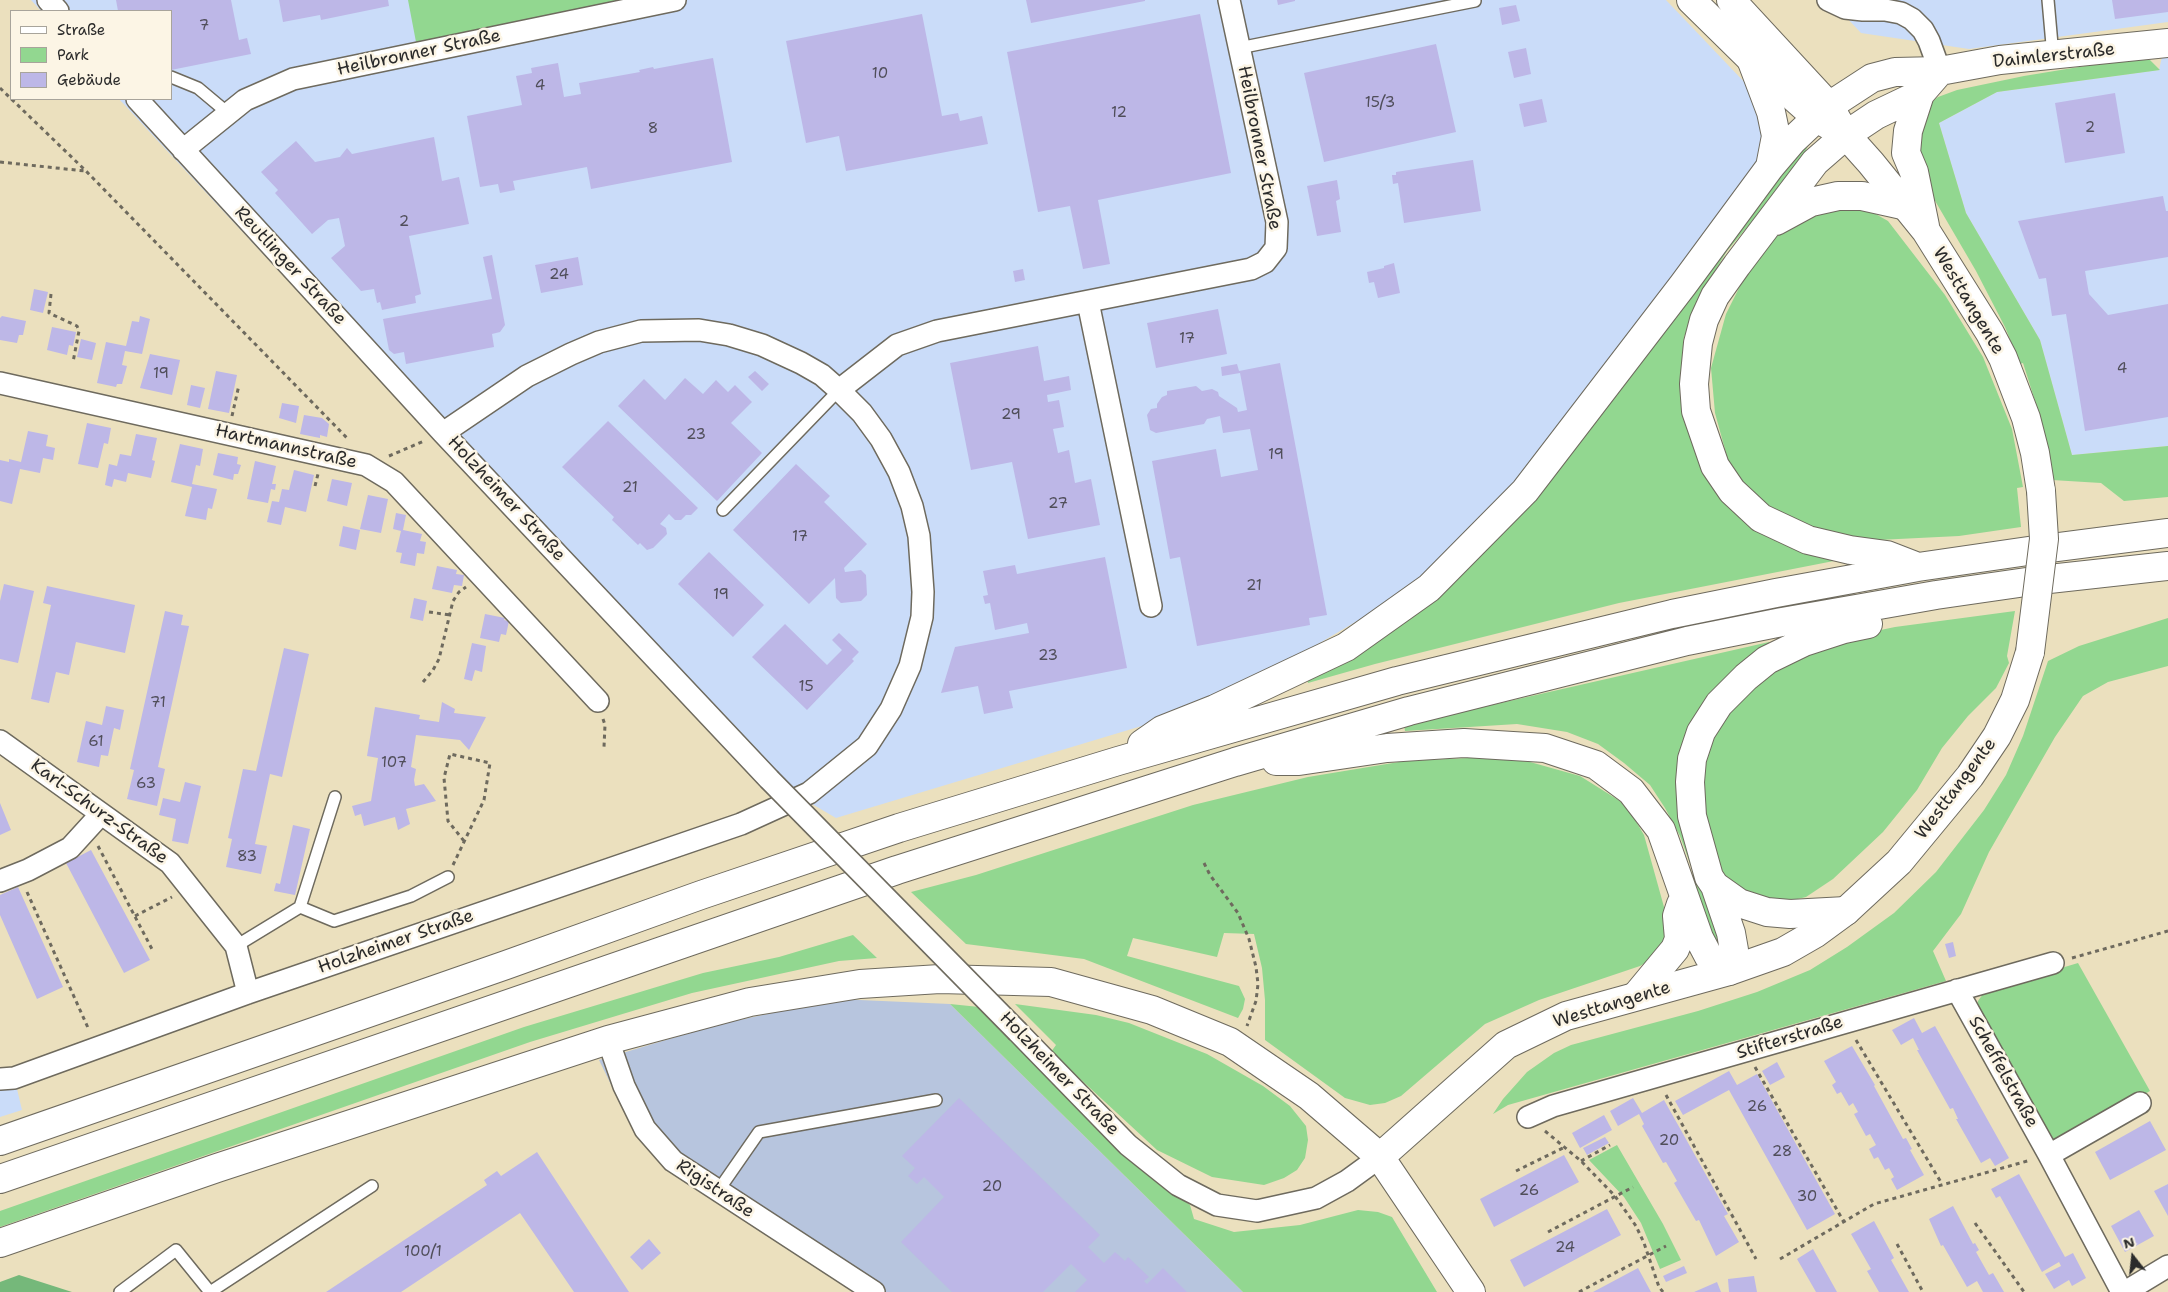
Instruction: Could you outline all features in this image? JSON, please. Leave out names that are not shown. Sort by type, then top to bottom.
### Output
[{"type":"main road","name":"Westtangente","points":[[1691,0],[1751,59],[1823,112]]},
{"type":"main road","name":"Westtangente","points":[[1380,1157],[1506,1044],[1566,1016],[1728,971],[1782,952],[1816,934],[1846,911],[1898,862],[1970,776],[1997,736],[2015,700],[2030,652],[2044,539],[2041,491],[2035,452],[2026,418],[2003,358],[1926,231],[1846,135],[1823,112],[1731,0]]},
{"type":"main road","name":"Daimlerstraße","points":[[1118,761],[1162,730],[1215,709],[1346,647],[1429,588],[1525,491],[1683,286],[1770,167],[1792,140],[1844,95],[1872,78],[1895,72],[1940,71],[2000,60],[2167,48]]},
{"type":"main road","points":[[1751,59],[1771,112],[1776,136],[1770,167]]},
{"type":"main road","points":[[1926,231],[1914,172],[1906,152],[1908,131],[1920,94],[1940,71]]},
{"type":"main road","points":[[1918,568],[1887,554],[1842,548],[1808,540],[1761,518],[1742,502],[1715,466],[1696,411],[1694,384],[1698,343],[1704,320],[1715,296],[1815,162],[1846,135],[1876,115],[1920,94]]},
{"type":"main road","points":[[1766,226],[1812,202],[1838,196],[1862,196],[1907,206]]},
{"type":"main road","points":[[0,1141],[710,892],[899,828],[1118,761],[1397,681],[1526,648],[1681,612],[1918,568],[2035,550],[2168,533]]},
{"type":"main road","points":[[0,1179],[897,870],[1234,762],[1409,711],[1678,643],[1782,622],[1936,595],[2040,580],[2168,566]]},
{"type":"main road","points":[[1234,762],[1299,761],[1387,748],[1464,743],[1545,748],[1596,766],[1631,790],[1662,830],[1699,938],[1709,957],[1728,971],[1733,961],[1734,950],[1731,933],[1715,886],[1709,877],[1692,816],[1690,782],[1692,759],[1702,732],[1719,704],[1746,677],[1768,660],[1804,642],[1844,629],[1888,619],[1936,595]]},
{"type":"main road","points":[[1715,886],[1739,903],[1767,912],[1790,914],[1846,911]]},
{"type":"main road","points":[[1636,996],[1675,949],[1679,939],[1677,916],[1684,895]]},
{"type":"main road","points":[[0,1243],[217,1168],[608,1040],[750,1002],[860,984],[940,979],[1050,982],[1152,1010],[1235,1046],[1309,1096],[1380,1157],[1471,1292]]},
{"type":"street","points":[[48,0],[57,10]]},
{"type":"street","name":"Heilbronner Straße","points":[[183,150],[245,100],[293,79],[675,0]]},
{"type":"street","name":"Heilbronner Straße","points":[[840,390],[897,344],[937,331],[1251,269],[1265,262],[1276,248],[1277,222],[1229,0]]},
{"type":"street","points":[[1828,0],[1845,8],[1885,10],[1901,13],[1912,19],[1926,36],[1940,71]]},
{"type":"street","name":"Reutlinger Straße","points":[[138,100],[443,433]]},
{"type":"street","points":[[1088,302],[1152,606]]},
{"type":"street","name":"Holzheimer Straße","points":[[0,1079],[14,1078],[248,993],[741,824],[809,793],[867,746],[891,709],[910,666],[922,618],[922,567],[919,536],[912,506],[899,472],[882,439],[862,413],[840,390],[822,376],[801,363],[762,345],[699,330],[641,332],[592,345],[527,376],[443,433],[769,779],[1018,1032],[1128,1145],[1178,1184],[1217,1205],[1257,1211],[1316,1198],[1347,1181],[1380,1157]]},
{"type":"street","name":"Hartmannstraße","points":[[0,383],[366,465],[394,482],[598,702]]},
{"type":"street","name":"Karl-Schurz-Straße","points":[[0,741],[95,821],[170,863],[236,946],[248,993]]},
{"type":"street","points":[[9,877],[70,848],[95,821]]},
{"type":"street","name":"Stifterstraße","points":[[1528,1117],[1553,1106],[2053,963]]},
{"type":"street","name":"Scheffelstraße","points":[[1957,990],[2123,1292],[2168,1266]]},
{"type":"street","name":"Rigistraße","points":[[608,1040],[624,1086],[645,1129],[673,1161],[874,1292]]},
{"type":"street","points":[[2049,1155],[2140,1103]]},
{"type":"lane","points":[[2048,0],[2053,56]]},
{"type":"lane","points":[[1239,48],[1475,1]]},
{"type":"lane","points":[[172,77],[198,88],[228,114]]},
{"type":"lane","points":[[723,510],[840,390]]},
{"type":"lane","points":[[236,946],[300,907],[335,797]]},
{"type":"lane","points":[[300,907],[334,921],[411,896],[448,877]]},
{"type":"lane","points":[[718,1191],[759,1132],[936,1100]]},
{"type":"lane","points":[[120,1292],[176,1250],[210,1292],[372,1186]]},
{"type":"path","points":[[0,88],[10,98]]},
{"type":"path","points":[[12,100],[86,171],[347,437],[366,465]]},
{"type":"path","points":[[0,162],[86,171]]},
{"type":"path","points":[[51,294],[48,313],[77,326],[79,331],[73,362]]},
{"type":"path","points":[[229,435],[239,384]]},
{"type":"path","points":[[396,452],[443,433]]},
{"type":"path","points":[[423,682],[439,659],[453,601],[459,592],[466,588],[469,563]]},
{"type":"path","points":[[429,612],[450,615]]},
{"type":"path","points":[[598,702],[605,725],[604,747]]},
{"type":"path","points":[[448,877],[484,800],[490,763],[450,754],[444,778],[448,822],[464,841]]},
{"type":"path","points":[[95,821],[135,916],[153,950]]},
{"type":"path","points":[[1204,863],[1210,875],[1238,913],[1249,939],[1256,967],[1258,984],[1256,1001],[1250,1022],[1235,1046]]},
{"type":"path","points":[[9,877],[97,1048]]},
{"type":"path","points":[[135,916],[191,888]]},
{"type":"path","points":[[2053,963],[2168,930]]},
{"type":"path","points":[[1845,1022],[1942,1184]]},
{"type":"path","points":[[1746,1052],[1844,1222]]},
{"type":"path","points":[[1656,1077],[1756,1259]]},
{"type":"path","points":[[1528,1117],[1581,1161],[1615,1196],[1636,1226],[1659,1287],[1663,1292]]},
{"type":"path","points":[[1581,1161],[1610,1145]]},
{"type":"path","points":[[1516,1171],[1565,1147]]},
{"type":"path","points":[[1780,1259],[1874,1204],[2049,1155]]},
{"type":"path","points":[[1548,1232],[1634,1187]]},
{"type":"path","points":[[1975,1223],[2024,1292]]},
{"type":"path","points":[[1897,1244],[1922,1292]]},
{"type":"path","points":[[1579,1292],[1666,1246]]},
{"type":"shaded area","points":[[31,0],[1666,0],[1749,87],[1760,106],[1765,149],[1752,179],[1527,477],[1430,578],[1218,703],[836,818],[769,779],[437,441],[120,100],[172,100],[172,10],[40,10]]},
{"type":"shaded area","points":[[1830,0],[2168,0],[2168,22],[1969,49],[1861,33]]},
{"type":"shaded area","points":[[2168,43],[2168,446],[2072,455],[2040,340],[1966,213],[1939,123],[1997,92],[2159,70],[2165,44]]},
{"type":"shaded area","points":[[837,999],[950,1004],[1243,1292],[862,1292],[637,1134],[599,1060],[716,1025]]},
{"type":"shaded area","points":[[0,1085],[16,1085],[22,1110],[0,1117]]},
{"type":"green space","points":[[408,0],[625,0],[626,3],[416,42]]},
{"type":"green space","points":[[2146,56],[2160,70],[1997,92],[1939,123],[1966,213],[2040,340],[2072,455],[2168,446],[2168,497],[2124,501],[2101,483],[2052,480],[2042,423],[2023,363],[2020,364],[2005,327],[1976,271],[1920,175],[1911,143],[1928,105],[1938,97],[1957,90],[2024,76]]},
{"type":"green space","points":[[1811,139],[1802,159],[1792,174],[1727,251],[1707,284],[1684,337],[1682,377],[1709,470],[1844,559],[1619,603],[1375,664],[1308,683],[1307,677],[1439,591],[1781,161]]},
{"type":"green space","points":[[1813,208],[1865,208],[1888,221],[1945,295],[1983,357],[2012,429],[2023,487],[2017,488],[2021,527],[1959,536],[1878,540],[1827,534],[1779,515],[1750,492],[1729,464],[1715,413],[1711,368],[1726,314],[1749,268],[1786,225]]},
{"type":"green space","points":[[2015,611],[2007,656],[2009,663],[1996,688],[1968,716],[1942,748],[1917,790],[1883,832],[1833,879],[1806,897],[1781,903],[1756,899],[1729,883],[1715,861],[1697,787],[1715,731],[1739,695],[1773,667],[1823,642],[1895,627]]},
{"type":"green space","points":[[2168,618],[2168,666],[2108,682],[2083,696],[2055,737],[1989,852],[1961,914],[1933,951],[1946,981],[1508,1105],[1493,1114],[1503,1099],[1527,1072],[1554,1053],[1571,1045],[1698,1011],[1757,992],[1810,970],[1847,947],[1894,913],[1936,872],[1984,810],[2006,775],[2023,736],[2048,661],[2079,646]]},
{"type":"green space","points":[[1769,642],[1770,646],[1689,752],[1722,940],[1718,942],[1706,926],[1692,869],[1680,836],[1665,808],[1650,785],[1598,744],[1567,732],[1517,724],[1405,731],[1404,725]]},
{"type":"green space","points":[[1489,757],[1530,762],[1580,776],[1620,801],[1634,818],[1644,835],[1664,907],[1666,935],[1659,955],[1640,966],[1539,1000],[1485,1024],[1401,1096],[1385,1103],[1370,1105],[1345,1098],[1265,1040],[1265,1000],[1262,968],[1254,934],[1224,933],[1217,957],[1133,938],[1127,956],[1239,986],[1245,999],[1243,1009],[1238,1018],[1084,959],[966,944],[911,892],[976,875],[1193,805],[1308,777],[1405,761]]},
{"type":"green space","points":[[853,935],[877,958],[839,961],[692,993],[530,1042],[0,1227],[0,1211],[524,1027],[703,973],[779,957]]},
{"type":"green space","points":[[2078,963],[2150,1091],[2061,1140],[2055,1140],[2048,1136],[1976,1009],[1978,1001],[1985,991]]},
{"type":"green space","points":[[950,1004],[989,1008],[1142,1169],[1190,1205],[1194,1219],[1234,1232],[1300,1225],[1358,1210],[1378,1212],[1392,1217],[1437,1292],[1243,1292]]},
{"type":"green space","points":[[1015,1004],[1096,1015],[1129,1023],[1207,1054],[1263,1086],[1290,1106],[1306,1126],[1308,1140],[1305,1158],[1297,1170],[1284,1178],[1264,1185],[1212,1177],[1157,1150],[1051,1052],[1056,1045]]},
{"type":"green space","points":[[1617,1145],[1663,1224],[1681,1260],[1660,1269],[1641,1223],[1624,1197],[1589,1160]]},
{"type":"green space","points":[[19,1275],[72,1292],[0,1292],[0,1282]]},
{"type":"building","points":[[116,0],[231,0],[239,40],[247,38],[251,54],[172,70],[172,10],[118,10]]},
{"type":"building","points":[[279,0],[388,0],[389,6],[321,20],[320,15],[283,22]]},
{"type":"building","points":[[1026,0],[1145,0],[1145,1],[1031,23]]},
{"type":"building","points":[[1277,0],[1295,0],[1295,1],[1278,5]]},
{"type":"building","points":[[2112,0],[2168,0],[2168,12],[2115,19]]},
{"type":"building","points":[[1516,5],[1520,21],[1502,25],[1499,8]]},
{"type":"building","points":[[922,14],[942,116],[958,113],[960,121],[982,116],[988,144],[846,171],[839,136],[806,143],[786,41]]},
{"type":"building","points":[[1200,14],[1231,173],[1098,200],[1110,264],[1083,269],[1070,206],[1038,212],[1007,52]]},
{"type":"building","points":[[1436,44],[1456,132],[1324,162],[1304,73]]},
{"type":"building","points":[[1526,48],[1531,74],[1514,78],[1508,52]]},
{"type":"building","points":[[713,58],[732,162],[591,189],[587,167],[513,181],[515,190],[500,193],[498,184],[480,187],[467,116],[522,105],[516,76],[532,73],[531,68],[558,63],[564,97],[581,94],[579,83],[640,72],[639,70],[653,67],[654,69]]},
{"type":"building","points":[[2115,93],[2125,153],[2065,163],[2055,103]]},
{"type":"building","points":[[1542,99],[1547,122],[1524,127],[1519,104]]},
{"type":"building","points":[[434,137],[442,181],[459,177],[469,224],[409,236],[421,294],[415,296],[416,303],[382,310],[380,302],[377,303],[374,289],[361,291],[331,258],[345,246],[339,218],[328,220],[312,234],[275,193],[278,190],[261,172],[296,141],[315,162],[340,157],[347,148],[352,154]]},
{"type":"building","points":[[1473,160],[1481,211],[1404,223],[1398,183],[1393,184],[1392,175],[1396,175],[1396,172]]},
{"type":"building","points":[[1337,180],[1340,199],[1336,201],[1341,232],[1317,236],[1307,186]]},
{"type":"building","points":[[2163,196],[2166,211],[2168,211],[2168,257],[2085,271],[2089,294],[2108,315],[2168,304],[2168,417],[2085,431],[2066,314],[2052,316],[2046,278],[2039,279],[2018,221]]},
{"type":"building","points":[[492,255],[505,325],[500,332],[492,334],[494,347],[406,364],[404,352],[394,354],[389,350],[383,319],[492,299],[483,257]]},
{"type":"building","points":[[578,257],[583,285],[541,293],[535,265]]},
{"type":"building","points":[[1394,263],[1400,293],[1378,298],[1374,282],[1369,283],[1367,272],[1384,268],[1384,266]]},
{"type":"building","points":[[1023,269],[1025,280],[1015,282],[1013,271]]},
{"type":"building","points":[[34,289],[48,292],[43,313],[30,310]]},
{"type":"building","points":[[1218,309],[1227,354],[1156,368],[1147,323]]},
{"type":"building","points":[[2,316],[26,321],[23,335],[19,335],[17,343],[0,340],[0,318]]},
{"type":"building","points":[[140,316],[150,319],[142,354],[125,351],[122,365],[127,366],[122,384],[117,384],[116,387],[97,383],[106,342],[126,346],[132,321],[139,322]]},
{"type":"building","points":[[52,327],[76,332],[73,346],[69,345],[67,355],[47,350]]},
{"type":"building","points":[[81,339],[96,343],[92,360],[77,357]]},
{"type":"building","points":[[1038,346],[1044,381],[1069,376],[1071,390],[1047,395],[1048,402],[1059,400],[1064,427],[1053,429],[1058,453],[1069,450],[1075,483],[1091,479],[1100,525],[1028,539],[1012,462],[971,470],[950,363]]},
{"type":"building","points":[[150,354],[180,360],[172,395],[140,388]]},
{"type":"building","points":[[1280,363],[1327,615],[1309,618],[1310,625],[1197,646],[1180,557],[1170,559],[1152,461],[1216,449],[1221,477],[1258,470],[1250,429],[1223,433],[1220,416],[1207,419],[1204,424],[1156,433],[1150,430],[1147,415],[1151,409],[1157,408],[1157,404],[1162,397],[1167,395],[1167,391],[1196,386],[1202,391],[1212,389],[1218,392],[1219,396],[1237,408],[1238,412],[1247,410],[1240,373],[1222,376],[1221,367],[1237,364],[1239,371]]},
{"type":"building","points":[[216,371],[237,375],[229,413],[208,409]]},
{"type":"building","points":[[755,371],[769,384],[762,391],[748,377]]},
{"type":"building","points":[[685,378],[703,394],[716,380],[728,392],[735,385],[752,402],[731,423],[762,453],[717,501],[618,406],[644,379],[665,400]]},
{"type":"building","points":[[191,385],[205,388],[200,408],[187,405]]},
{"type":"building","points":[[282,403],[299,406],[296,423],[279,418]]},
{"type":"building","points":[[304,415],[322,418],[329,424],[327,437],[320,435],[320,438],[300,434]]},
{"type":"building","points":[[608,421],[698,508],[691,515],[686,515],[681,520],[675,520],[669,514],[660,524],[666,528],[667,534],[653,548],[647,550],[640,543],[638,545],[612,520],[614,517],[562,467]]},
{"type":"building","points":[[87,423],[111,428],[108,444],[104,443],[98,468],[78,464]]},
{"type":"building","points":[[28,431],[48,435],[46,446],[55,448],[53,460],[43,458],[40,473],[20,469],[12,504],[0,501],[0,460],[9,462],[9,459],[21,462]]},
{"type":"building","points":[[136,434],[157,438],[152,460],[155,461],[151,478],[128,473],[126,482],[114,479],[112,487],[105,485],[109,464],[117,466],[120,454],[131,456]]},
{"type":"building","points":[[180,444],[203,449],[200,466],[196,465],[192,484],[217,489],[212,509],[208,508],[206,520],[185,516],[192,487],[171,482]]},
{"type":"building","points":[[218,453],[238,457],[237,464],[241,465],[238,474],[234,474],[233,480],[213,475]]},
{"type":"building","points":[[255,461],[276,466],[272,484],[276,484],[275,490],[271,489],[268,503],[247,499]]},
{"type":"building","points":[[796,464],[830,496],[824,502],[867,544],[844,568],[845,572],[861,570],[866,575],[867,595],[861,601],[841,603],[836,598],[835,578],[809,604],[733,530]]},
{"type":"building","points":[[294,470],[314,475],[306,512],[285,507],[281,525],[267,522],[272,501],[279,502],[282,489],[289,490]]},
{"type":"building","points":[[332,479],[352,483],[347,506],[327,501]]},
{"type":"building","points":[[368,495],[388,499],[381,533],[360,529]]},
{"type":"building","points":[[396,513],[406,515],[403,530],[422,534],[420,541],[426,542],[424,554],[417,553],[415,566],[400,563],[402,553],[396,552],[401,531],[393,529]]},
{"type":"building","points":[[343,526],[360,530],[356,550],[339,546]]},
{"type":"building","points":[[709,552],[764,605],[733,637],[678,584]]},
{"type":"building","points":[[1105,557],[1127,668],[1009,691],[1013,708],[984,714],[978,686],[941,693],[955,647],[1029,633],[1027,623],[995,630],[990,603],[985,604],[983,596],[988,595],[983,571],[1015,565],[1017,574]]},
{"type":"building","points":[[437,566],[457,570],[456,574],[464,575],[462,586],[454,585],[452,593],[432,589]]},
{"type":"building","points":[[4,584],[34,591],[18,663],[0,659],[0,601]]},
{"type":"building","points":[[47,586],[135,605],[125,653],[76,642],[69,675],[56,672],[49,703],[31,699],[51,605],[43,603]]},
{"type":"building","points":[[414,598],[427,601],[423,621],[410,618]]},
{"type":"building","points":[[165,611],[183,615],[181,625],[189,626],[158,767],[165,769],[157,806],[127,799],[134,770],[130,769]]},
{"type":"building","points":[[485,614],[505,618],[504,620],[509,621],[506,635],[501,634],[499,642],[480,638]]},
{"type":"building","points":[[785,624],[827,665],[842,650],[832,640],[839,633],[859,652],[852,659],[854,661],[807,710],[752,657]]},
{"type":"building","points":[[472,643],[486,646],[482,672],[475,670],[472,681],[464,679]]},
{"type":"building","points":[[284,648],[309,654],[282,777],[270,774],[255,844],[267,846],[261,874],[226,867],[232,839],[228,838],[243,769],[256,771]]},
{"type":"building","points":[[442,702],[455,709],[454,713],[486,717],[469,750],[460,740],[416,735],[411,767],[416,769],[415,786],[424,784],[436,801],[406,809],[410,824],[398,830],[395,817],[364,826],[361,814],[355,816],[352,806],[371,801],[378,758],[367,756],[375,707],[420,715],[419,719],[439,722]]},
{"type":"building","points":[[106,706],[124,710],[120,730],[114,728],[108,756],[101,755],[99,767],[77,762],[86,721],[102,725]]},
{"type":"building","points":[[185,782],[201,786],[188,844],[172,841],[176,819],[159,815],[163,798],[180,802]]},
{"type":"building","points":[[0,803],[11,830],[0,835]]},
{"type":"building","points":[[293,825],[310,829],[295,895],[274,891],[276,883],[280,884]]},
{"type":"building","points":[[91,850],[150,960],[124,973],[66,863]]},
{"type":"building","points":[[18,887],[63,987],[37,999],[0,915],[0,895]]},
{"type":"building","points":[[1953,942],[1956,956],[1949,958],[1945,944]]},
{"type":"building","points":[[1914,1018],[1922,1033],[1935,1026],[2009,1158],[1995,1166],[1990,1158],[1981,1163],[1956,1119],[1958,1119],[1953,1108],[1950,1109],[1917,1050],[1919,1050],[1913,1038],[1901,1045],[1892,1030]]},
{"type":"building","points":[[1852,1046],[1903,1139],[1906,1138],[1912,1149],[1910,1150],[1924,1175],[1897,1190],[1891,1179],[1894,1177],[1889,1168],[1885,1170],[1878,1157],[1874,1159],[1869,1149],[1876,1145],[1870,1134],[1866,1136],[1854,1114],[1858,1112],[1853,1103],[1849,1106],[1841,1092],[1837,1094],[1832,1085],[1836,1082],[1824,1061]]},
{"type":"building","points":[[1777,1062],[1785,1077],[1770,1085],[1762,1071]]},
{"type":"building","points":[[1729,1071],[1737,1085],[1757,1074],[1835,1214],[1807,1230],[1729,1090],[1683,1115],[1675,1101]]},
{"type":"building","points":[[959,1098],[1100,1235],[1088,1247],[1104,1263],[1115,1252],[1125,1261],[1128,1257],[1149,1277],[1144,1281],[1147,1284],[1163,1268],[1187,1292],[1075,1292],[1087,1280],[1071,1264],[1043,1292],[952,1292],[901,1242],[944,1197],[924,1177],[917,1184],[908,1176],[915,1168],[902,1156]]},
{"type":"building","points":[[1633,1098],[1642,1113],[1664,1100],[1728,1214],[1724,1216],[1739,1242],[1716,1256],[1699,1220],[1696,1221],[1674,1183],[1677,1181],[1666,1162],[1663,1163],[1642,1126],[1644,1124],[1639,1114],[1618,1126],[1610,1111]]},
{"type":"building","points":[[1604,1115],[1612,1130],[1580,1148],[1572,1133]]},
{"type":"building","points":[[2150,1121],[2166,1150],[2110,1180],[2095,1152]]},
{"type":"building","points":[[1605,1137],[1609,1143],[1587,1155],[1583,1148]]},
{"type":"building","points":[[537,1152],[629,1292],[574,1292],[520,1213],[401,1292],[326,1292],[487,1185],[484,1180],[497,1171],[501,1176]]},
{"type":"building","points":[[1564,1155],[1579,1182],[1494,1227],[1480,1199]]},
{"type":"building","points":[[2019,1174],[2065,1257],[2073,1253],[2086,1278],[2072,1286],[2069,1280],[2054,1289],[2045,1274],[2061,1266],[2059,1262],[2042,1272],[2000,1196],[1996,1198],[1991,1189]]},
{"type":"building","points":[[2168,1184],[2168,1216],[2154,1191]]},
{"type":"building","points":[[1953,1206],[1973,1244],[1975,1243],[1979,1250],[1976,1252],[1989,1275],[1993,1273],[2004,1292],[1983,1292],[1977,1281],[1967,1287],[1943,1245],[1941,1246],[1929,1219]]},
{"type":"building","points":[[1607,1209],[1621,1235],[1524,1287],[1510,1260]]},
{"type":"building","points":[[2139,1210],[2154,1236],[2125,1252],[2111,1226]]},
{"type":"building","points":[[1874,1221],[1894,1258],[1891,1260],[1909,1292],[1879,1292],[1867,1271],[1871,1269],[1851,1234]]},
{"type":"building","points":[[649,1239],[661,1253],[642,1270],[630,1257]]},
{"type":"building","points":[[1813,1249],[1837,1292],[1816,1292],[1797,1259]]},
{"type":"building","points":[[1684,1266],[1687,1273],[1666,1282],[1663,1276]]},
{"type":"building","points":[[1638,1268],[1651,1292],[1593,1292]]},
{"type":"building","points":[[1754,1276],[1757,1292],[1729,1292],[1728,1279]]},
{"type":"building","points":[[1717,1282],[1721,1292],[1694,1292]]}]
